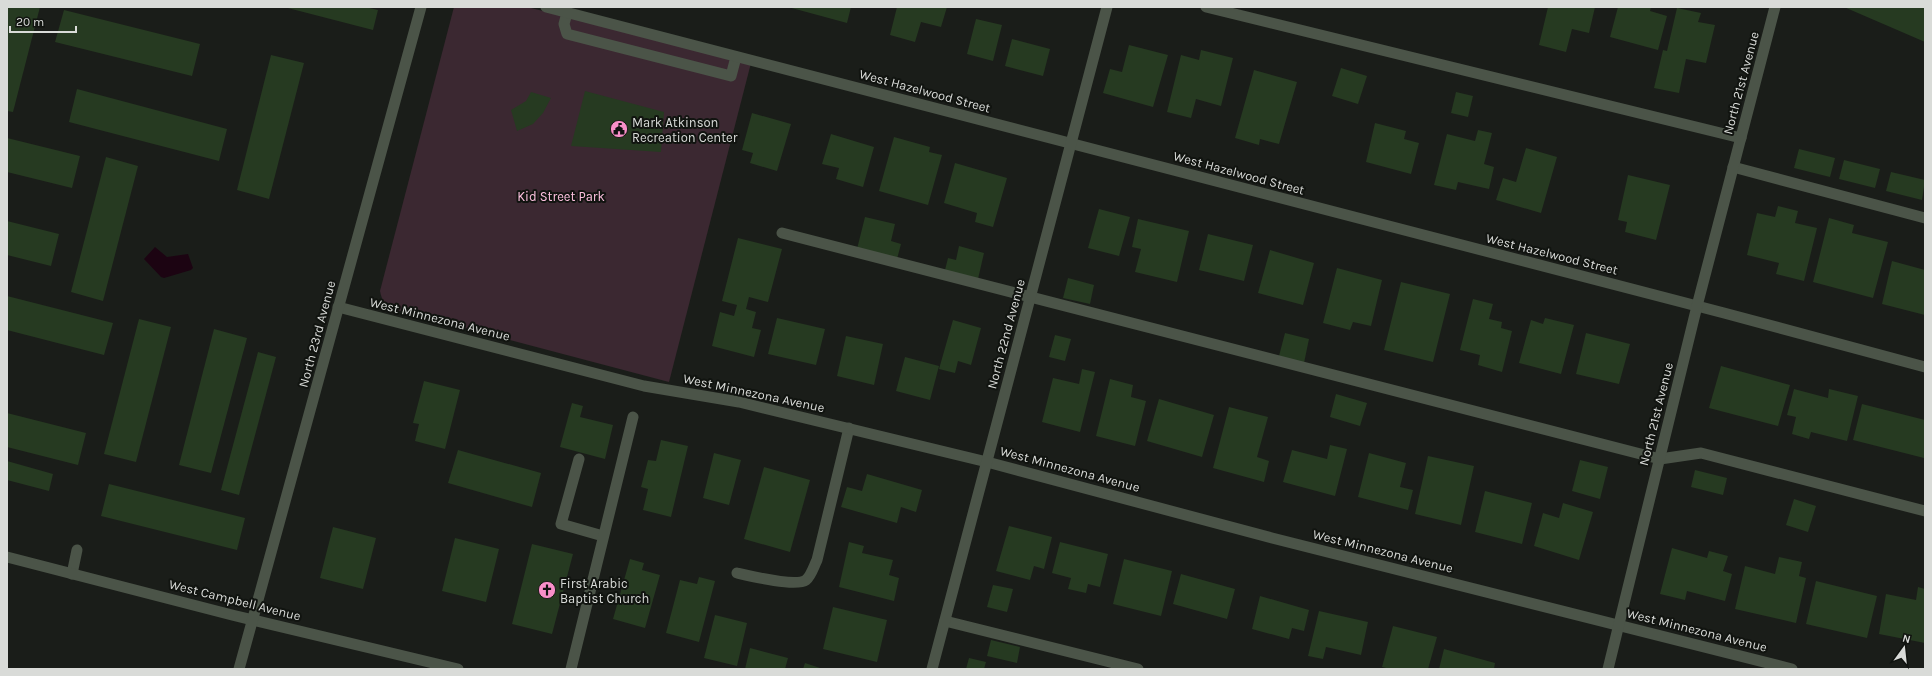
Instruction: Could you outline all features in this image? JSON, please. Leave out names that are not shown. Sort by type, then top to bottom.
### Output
[{"type":"street","name":"North 23rd Avenue","points":[[240,669],[421,7]]},
{"type":"street","name":"West Hazelwood Street","points":[[546,7],[1697,306],[1925,367]]},
{"type":"street","name":"North 22nd Avenue","points":[[932,669],[1107,7]]},
{"type":"street","points":[[1206,7],[1741,138]]},
{"type":"street","name":"North 21st Avenue","points":[[1608,669],[1697,306],[1775,7]]},
{"type":"street","points":[[567,13],[564,24],[567,34],[731,76],[736,57]]},
{"type":"street","points":[[1733,167],[1925,218]]},
{"type":"street","points":[[782,233],[1660,459],[1701,453],[1925,511]]},
{"type":"street","name":"West Minnezona Avenue","points":[[338,308],[644,386],[739,402],[986,462],[1272,538],[1792,669]]},
{"type":"street","points":[[571,669],[633,417]]},
{"type":"street","points":[[737,573],[789,582],[808,579],[817,560],[849,428]]},
{"type":"street","points":[[579,458],[561,524],[603,536]]},
{"type":"street","points":[[72,574],[77,550]]},
{"type":"street","name":"West Campbell Avenue","points":[[7,557],[253,619],[431,666],[458,669]]},
{"type":"street","points":[[944,621],[1138,669]]},
{"type":"green space","name":"Kid Street Park","points":[[454,7],[527,7],[751,63],[669,382],[393,309],[383,300],[380,291]]},
{"type":"shaded area","points":[[155,247],[167,257],[188,254],[193,268],[191,270],[164,278],[161,277],[144,259]]},
{"type":"building","points":[[7,7],[40,7],[13,112],[7,111]]},
{"type":"building","points":[[284,7],[365,7],[378,10],[373,30]]},
{"type":"building","points":[[788,7],[851,7],[847,23]]},
{"type":"building","points":[[897,7],[947,7],[941,27],[921,22],[915,42],[890,35]]},
{"type":"building","points":[[1548,7],[1595,7],[1589,33],[1572,29],[1566,52],[1539,45]]},
{"type":"building","points":[[1618,7],[1651,7],[1650,11],[1667,16],[1658,50],[1610,37]]},
{"type":"building","points":[[1844,7],[1925,7],[1925,42]]},
{"type":"building","points":[[1677,8],[1701,13],[1698,22],[1715,25],[1706,63],[1686,59],[1679,93],[1654,88],[1663,50],[1667,51]]},
{"type":"building","points":[[64,10],[200,44],[192,76],[55,42]]},
{"type":"building","points":[[976,19],[1002,25],[993,61],[967,54]]},
{"type":"building","points":[[1012,39],[1050,49],[1043,76],[1005,66]]},
{"type":"building","points":[[1129,45],[1168,55],[1153,107],[1103,93],[1110,69],[1122,72]]},
{"type":"building","points":[[1201,50],[1233,58],[1221,106],[1196,99],[1191,118],[1167,112],[1181,55],[1199,60]]},
{"type":"building","points":[[271,55],[304,63],[269,199],[237,190]]},
{"type":"building","points":[[1341,68],[1367,76],[1358,104],[1332,96]]},
{"type":"building","points":[[1254,70],[1297,82],[1279,144],[1260,139],[1259,145],[1235,138]]},
{"type":"building","points":[[77,89],[227,129],[219,161],[69,122]]},
{"type":"building","name":"Mark Atkinson Recreation Center","points":[[585,91],[664,112],[661,152],[571,146]]},
{"type":"building","points":[[531,92],[551,98],[543,113],[533,124],[517,131],[511,110],[526,101]]},
{"type":"building","points":[[1456,92],[1473,96],[1468,117],[1451,113]]},
{"type":"building","points":[[752,113],[791,124],[777,171],[750,163],[753,153],[742,150]]},
{"type":"building","points":[[1375,123],[1406,131],[1404,139],[1419,143],[1411,174],[1366,162]]},
{"type":"building","points":[[1478,130],[1492,133],[1484,164],[1494,167],[1489,189],[1458,182],[1456,190],[1434,185],[1447,134],[1475,141]]},
{"type":"building","points":[[831,134],[874,147],[863,187],[836,179],[839,168],[822,164]]},
{"type":"building","points":[[894,137],[930,147],[929,152],[942,155],[928,205],[879,191]]},
{"type":"building","points":[[7,138],[80,156],[72,188],[7,172]]},
{"type":"building","points":[[1526,148],[1557,157],[1541,213],[1496,200],[1503,178],[1516,182]]},
{"type":"building","points":[[1799,149],[1835,158],[1830,177],[1794,168]]},
{"type":"building","points":[[106,157],[138,166],[103,301],[71,292]]},
{"type":"building","points":[[1844,160],[1880,169],[1875,188],[1839,179]]},
{"type":"building","points":[[955,163],[1007,178],[993,227],[975,222],[977,213],[944,203]]},
{"type":"building","points":[[1891,172],[1925,180],[1922,200],[1886,191]]},
{"type":"building","points":[[1628,175],[1670,185],[1656,240],[1625,232],[1627,222],[1618,220]]},
{"type":"building","points":[[1778,206],[1798,211],[1795,223],[1817,228],[1804,281],[1776,274],[1779,263],[1747,255],[1757,213],[1775,217]]},
{"type":"building","points":[[1099,209],[1130,217],[1119,256],[1088,248]]},
{"type":"building","points":[[865,217],[895,224],[891,241],[901,244],[897,259],[857,249]]},
{"type":"building","points":[[1829,218],[1854,225],[1852,233],[1888,242],[1873,298],[1813,282]]},
{"type":"building","points":[[1138,219],[1189,231],[1177,282],[1135,272],[1141,249],[1132,247]]},
{"type":"building","points":[[7,221],[59,234],[51,266],[7,255]]},
{"type":"building","points":[[1208,234],[1253,245],[1244,281],[1199,270]]},
{"type":"building","points":[[738,238],[782,249],[768,302],[749,297],[746,309],[756,312],[752,328],[761,330],[754,357],[712,346],[720,312],[734,316],[737,305],[722,301]]},
{"type":"building","points":[[959,246],[984,253],[978,279],[945,270],[948,258],[956,260]]},
{"type":"building","points":[[1270,250],[1314,263],[1303,305],[1258,293]]},
{"type":"building","points":[[1892,261],[1925,270],[1925,315],[1882,304]]},
{"type":"building","points":[[1337,268],[1382,280],[1371,326],[1353,322],[1350,330],[1323,323]]},
{"type":"building","points":[[1068,278],[1094,285],[1090,304],[1063,298]]},
{"type":"building","points":[[1401,282],[1450,294],[1433,362],[1384,350]]},
{"type":"building","points":[[7,296],[113,323],[104,355],[7,330]]},
{"type":"building","points":[[1473,299],[1493,304],[1489,319],[1502,322],[1501,328],[1512,331],[1502,372],[1478,365],[1480,355],[1460,350]]},
{"type":"building","points":[[777,318],[825,329],[816,365],[768,354]]},
{"type":"building","points":[[1545,318],[1574,325],[1561,374],[1519,363],[1531,320],[1543,324]]},
{"type":"building","points":[[139,319],[171,327],[136,462],[104,454]]},
{"type":"building","points":[[953,320],[981,328],[971,365],[958,361],[955,373],[939,369]]},
{"type":"building","points":[[214,329],[247,338],[211,473],[179,465]]},
{"type":"building","points":[[1285,333],[1309,339],[1304,363],[1279,356]]},
{"type":"building","points":[[1586,333],[1630,344],[1619,384],[1576,374]]},
{"type":"building","points":[[1055,335],[1071,339],[1065,361],[1049,357]]},
{"type":"building","points":[[846,336],[883,344],[874,385],[837,376]]},
{"type":"building","points":[[258,352],[276,357],[239,495],[221,490]]},
{"type":"building","points":[[905,357],[939,366],[930,400],[896,391]]},
{"type":"building","points":[[1721,366],[1790,385],[1778,426],[1709,408]]},
{"type":"building","points":[[1082,369],[1095,372],[1080,432],[1042,422],[1053,378],[1079,384]]},
{"type":"building","points":[[1110,379],[1133,385],[1131,397],[1146,401],[1135,446],[1096,436]]},
{"type":"building","points":[[424,381],[460,390],[445,449],[415,441],[419,424],[413,423]]},
{"type":"building","points":[[1794,389],[1828,398],[1829,389],[1858,396],[1847,441],[1811,432],[1809,439],[1792,434],[1796,417],[1787,415]]},
{"type":"building","points":[[1336,394],[1367,403],[1360,426],[1330,417]]},
{"type":"building","points":[[1159,399],[1214,415],[1202,457],[1147,441]]},
{"type":"building","points":[[572,403],[583,406],[580,417],[613,425],[605,459],[560,447]]},
{"type":"building","points":[[1862,404],[1925,420],[1924,458],[1853,440]]},
{"type":"building","points":[[1229,407],[1268,417],[1257,457],[1269,461],[1264,482],[1213,468]]},
{"type":"building","points":[[7,413],[86,433],[78,465],[7,447]]},
{"type":"building","points":[[661,440],[688,446],[671,517],[643,510],[648,489],[641,487],[648,460],[656,461]]},
{"type":"building","points":[[1330,445],[1347,449],[1335,496],[1283,482],[1292,450],[1327,459]]},
{"type":"building","points":[[458,450],[541,473],[532,507],[448,483]]},
{"type":"building","points":[[714,453],[741,460],[729,505],[703,498]]},
{"type":"building","points":[[1369,453],[1406,463],[1400,487],[1413,490],[1408,510],[1358,497]]},
{"type":"building","points":[[1428,456],[1474,466],[1461,525],[1415,514]]},
{"type":"building","points":[[1580,460],[1608,467],[1600,499],[1572,491]]},
{"type":"building","points":[[7,461],[53,474],[49,491],[7,480]]},
{"type":"building","points":[[764,467],[810,480],[790,552],[744,539]]},
{"type":"building","points":[[1695,470],[1727,478],[1723,495],[1691,487]]},
{"type":"building","points":[[867,474],[922,490],[916,512],[901,507],[897,523],[841,507],[847,487],[862,491]]},
{"type":"building","points":[[109,484],[245,518],[237,550],[101,516]]},
{"type":"building","points":[[1485,491],[1532,503],[1522,544],[1475,532]]},
{"type":"building","points":[[1794,499],[1816,506],[1808,532],[1786,525]]},
{"type":"building","points":[[1563,503],[1593,512],[1579,560],[1534,546],[1543,513],[1559,518]]},
{"type":"building","points":[[1009,526],[1052,537],[1044,569],[1034,566],[1030,580],[996,571]]},
{"type":"building","points":[[333,527],[376,538],[363,589],[320,578]]},
{"type":"building","points":[[455,538],[499,549],[486,602],[442,591]]},
{"type":"building","points":[[849,542],[864,546],[862,553],[893,560],[889,575],[899,578],[894,601],[839,587]]},
{"type":"building","points":[[1060,542],[1108,554],[1100,587],[1088,584],[1086,593],[1068,589],[1071,578],[1052,573]]},
{"type":"building","points":[[532,544],[573,554],[552,634],[512,624]]},
{"type":"building","points":[[1672,548],[1707,558],[1709,551],[1728,556],[1723,571],[1732,574],[1725,601],[1687,591],[1685,600],[1660,594]]},
{"type":"building","points":[[1779,557],[1802,562],[1799,576],[1806,578],[1796,623],[1735,609],[1745,566],[1775,574]]},
{"type":"building","points":[[630,559],[644,563],[642,570],[660,575],[645,628],[613,619]]},
{"type":"building","points":[[1124,559],[1172,571],[1161,616],[1113,604]]},
{"type":"building","points":[[1181,574],[1235,589],[1227,619],[1173,604]]},
{"type":"building","points":[[699,577],[715,581],[699,642],[666,633],[680,580],[697,584]]},
{"type":"building","points":[[1816,581],[1877,596],[1867,638],[1806,624]]},
{"type":"building","points":[[993,585],[1013,589],[1007,612],[987,607]]},
{"type":"building","points":[[1918,587],[1925,589],[1925,643],[1879,634],[1886,594],[1916,600]]},
{"type":"building","points":[[1260,596],[1309,610],[1304,631],[1292,628],[1289,639],[1252,629]]},
{"type":"building","points":[[833,607],[887,620],[877,662],[823,649]]},
{"type":"building","points":[[1319,611],[1368,622],[1361,655],[1326,647],[1323,659],[1308,656]]},
{"type":"building","points":[[715,615],[747,623],[737,666],[704,658]]},
{"type":"building","points":[[1393,626],[1437,637],[1428,669],[1390,669],[1382,667]]},
{"type":"building","points":[[991,640],[1020,647],[1017,663],[987,656]]},
{"type":"building","points":[[750,648],[788,658],[785,669],[745,669]]},
{"type":"building","points":[[1444,649],[1495,663],[1494,669],[1439,669]]},
{"type":"building","points":[[969,658],[986,662],[984,669],[966,669]]},
{"type":"building","points":[[805,663],[823,669],[803,669]]},
{"type":"place","name":"Mark Atkinson Recreation Center","points":[[619,129]]},
{"type":"place","name":"First Arabic Baptist Church","points":[[547,590]]}]
